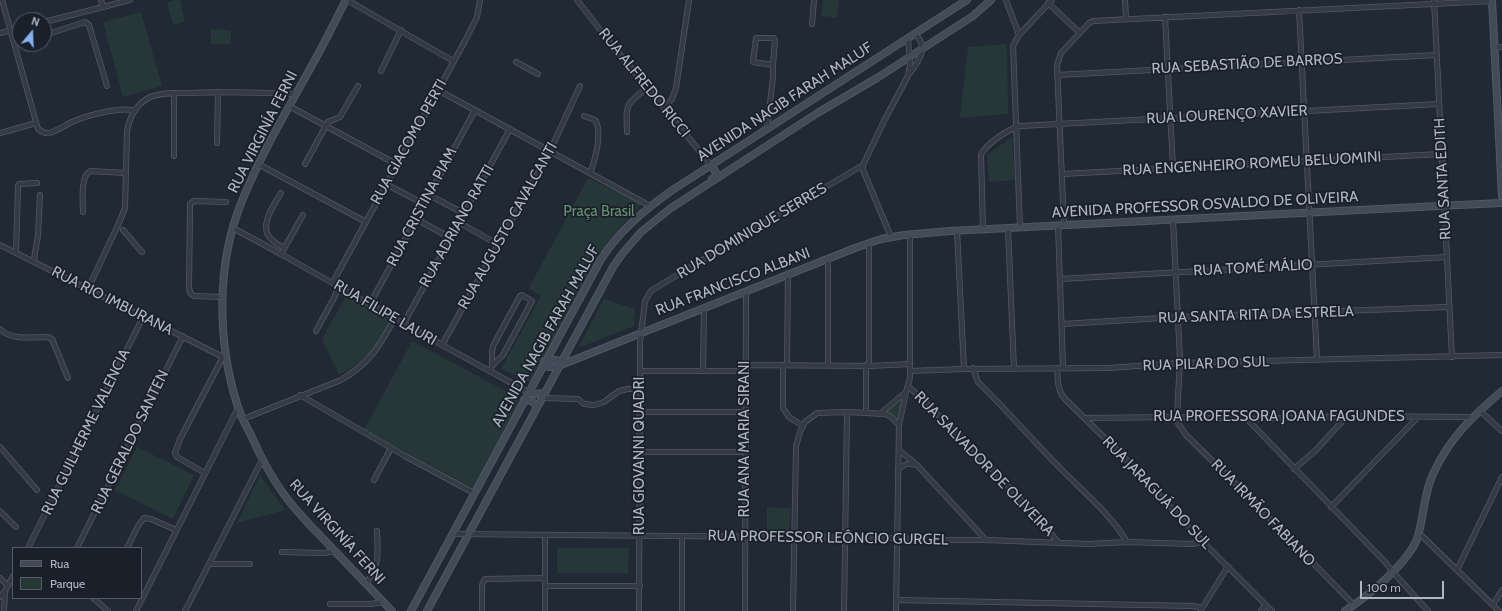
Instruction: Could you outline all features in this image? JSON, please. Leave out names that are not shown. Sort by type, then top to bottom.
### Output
[{"type":"main road","name":"RUA VIRGINÍA FERNI","points":[[346,0],[258,164],[241,203],[233,228],[226,260],[223,297],[224,355],[238,408],[262,460],[284,494],[300,515],[392,611]]},
{"type":"main road","name":"AVENIDA NAGIB FARAH MALUF","points":[[427,611],[543,395],[563,363],[613,267],[626,249],[645,228],[711,182],[819,112],[877,78],[973,16],[992,0]]},
{"type":"main road","points":[[1492,0],[1501,141],[1502,196]]},
{"type":"main road","name":"AVENIDA NAGIB FARAH MALUF","points":[[411,611],[601,259],[625,227],[650,206],[711,165],[965,1]]},
{"type":"main road","points":[[711,165],[717,174],[711,182]]},
{"type":"main road","name":"AVENIDA PROFESSOR OSVALDO DE OLIVEIRA","points":[[910,234],[1020,227],[1502,203]]},
{"type":"main road","name":"RUA FRANCISCO ALBANI","points":[[545,362],[552,368],[828,259],[891,237],[910,234]]},
{"type":"main road","points":[[1345,611],[1376,588],[1412,549],[1419,533],[1429,486],[1433,475],[1448,447],[1457,433],[1472,417],[1502,391]]},
{"type":"main road","points":[[528,392],[543,395]]},
{"type":"main road","points":[[524,400],[532,401],[537,407]]},
{"type":"street","points":[[2,0],[38,129],[47,133],[92,116],[126,109],[135,111]]},
{"type":"street","points":[[102,0],[103,7]]},
{"type":"street","points":[[52,20],[130,0]]},
{"type":"street","points":[[346,0],[453,61]]},
{"type":"street","name":"RUA GIACOMO PERTI","points":[[333,282],[477,17],[480,0]]},
{"type":"street","name":"RUA ALFREDO RICCI","points":[[577,0],[711,165]]},
{"type":"street","points":[[664,108],[672,99],[676,88],[689,0]]},
{"type":"street","points":[[812,24],[814,0]]},
{"type":"street","points":[[1006,0],[1019,35]]},
{"type":"street","points":[[1125,0],[1126,19]]},
{"type":"street","name":"RUA JARAGUÁ DO SUL","points":[[1272,611],[1203,542],[1165,500],[1060,393],[1062,324],[1060,279],[1062,174],[1057,75],[1058,59],[1067,47],[1093,21],[1165,16],[1492,0]]},
{"type":"street","points":[[1020,227],[1012,51],[1014,40],[1050,2],[1080,33]]},
{"type":"street","name":"RUA SANTA EDITH","points":[[1434,2],[1452,357]]},
{"type":"street","points":[[1299,10],[1317,360]]},
{"type":"street","points":[[1165,16],[1173,167]]},
{"type":"street","points":[[52,33],[85,22],[88,23],[107,86]]},
{"type":"street","points":[[0,33],[10,30]]},
{"type":"street","points":[[381,71],[401,30]]},
{"type":"street","points":[[891,237],[863,170],[885,119],[921,55],[921,40],[914,34]]},
{"type":"street","points":[[767,129],[773,77],[775,39],[756,38],[752,61],[773,66]]},
{"type":"street","points":[[908,38],[910,69],[908,76]]},
{"type":"street","points":[[1495,48],[1502,47]]},
{"type":"street","name":"RUA SEBASTIÃO DE BARROS","points":[[1057,75],[1436,55]]},
{"type":"street","points":[[516,62],[538,74]]},
{"type":"street","points":[[306,164],[326,126],[330,121],[340,117],[358,86]]},
{"type":"street","name":"RUA AUGUSTO CAVALCANTI","points":[[442,346],[497,244],[550,151],[580,86]]},
{"type":"street","points":[[627,132],[626,110],[628,104],[647,88]]},
{"type":"street","points":[[438,90],[650,206]]},
{"type":"street","points":[[88,289],[121,228],[125,208],[128,124],[142,102],[157,95],[174,93],[218,92],[296,94]]},
{"type":"street","points":[[217,143],[218,92]]},
{"type":"street","points":[[174,93],[174,156]]},
{"type":"street","name":"RUA LOURENÇO XAVIER","points":[[1016,127],[1439,104]]},
{"type":"street","points":[[289,106],[396,164]]},
{"type":"street","name":"RUA CRISTINA PIAM","points":[[370,304],[475,110]]},
{"type":"street","points":[[584,116],[595,120],[598,126],[598,150],[590,172]]},
{"type":"street","points":[[0,133],[36,123]]},
{"type":"street","points":[[983,229],[980,155],[988,146],[1016,127]]},
{"type":"street","name":"RUA ADRIANO RATTI","points":[[404,323],[510,129]]},
{"type":"street","name":"RUA ENGENHEIRO ROMEU BELUOMINI","points":[[1062,174],[1441,154]]},
{"type":"street","points":[[258,164],[366,222]]},
{"type":"street","name":"RUA DOMINIQUE SERRES","points":[[644,301],[651,292],[662,284],[864,165]]},
{"type":"street","points":[[83,212],[84,180],[87,173],[90,171],[126,173]]},
{"type":"street","points":[[16,253],[18,186],[19,184],[23,183],[38,183]]},
{"type":"street","points":[[386,184],[424,204]]},
{"type":"street","points":[[281,193],[272,209],[266,232],[270,239],[284,248]]},
{"type":"street","points":[[34,262],[38,236],[40,194]]},
{"type":"street","points":[[429,194],[464,214]]},
{"type":"street","points":[[223,297],[194,296],[190,293],[190,204],[194,201],[226,202]]},
{"type":"street","points":[[281,254],[303,215]]},
{"type":"street","points":[[416,219],[451,238]]},
{"type":"street","points":[[1173,220],[1180,363],[1176,417]]},
{"type":"street","points":[[460,223],[497,244]]},
{"type":"street","points":[[121,228],[142,252]]},
{"type":"street","name":"RUA FILIPE LAURI","points":[[233,228],[333,282],[442,346],[528,392]]},
{"type":"street","points":[[1008,228],[1014,369]]},
{"type":"street","points":[[957,231],[964,369]]},
{"type":"street","points":[[896,611],[899,424],[910,371],[910,234]]},
{"type":"street","points":[[866,413],[869,244]]},
{"type":"street","name":"RUA RIO IMBURANA","points":[[0,245],[143,317],[224,355]]},
{"type":"street","name":"RUA TOMÉ MÁLIO","points":[[1060,279],[1447,257]]},
{"type":"street","points":[[828,259],[828,365]]},
{"type":"street","points":[[788,275],[784,408],[785,413],[788,416],[803,426]]},
{"type":"street","points":[[316,331],[334,298],[338,286]]},
{"type":"street","name":"RUA ANA MARIA SIRANI","points":[[745,611],[746,292]]},
{"type":"street","points":[[490,371],[492,366],[493,346],[520,296],[522,295],[532,301],[503,355],[492,366]]},
{"type":"street","name":"RUA GIOVANNI QUADRI","points":[[640,611],[640,371],[641,332],[644,301]]},
{"type":"street","name":"RUA SANTA RITA DA ESTRELA","points":[[1062,324],[1178,317],[1449,307]]},
{"type":"street","points":[[703,371],[704,308]]},
{"type":"street","name":"RUA GUILHERME VALENCIA","points":[[29,546],[143,317]]},
{"type":"street","points":[[243,418],[341,380],[360,368],[375,353],[395,318]]},
{"type":"street","points":[[0,329],[6,334],[16,336],[48,336],[54,342],[68,378]]},
{"type":"street","name":"RUA GERALDO SANTEN","points":[[78,547],[183,336]]},
{"type":"street","points":[[205,472],[178,457],[175,453],[180,439],[224,355]]},
{"type":"street","name":"RUA PILAR DO SUL","points":[[910,371],[972,368],[1109,368],[1180,363],[1502,355]]},
{"type":"street","points":[[745,365],[867,366],[910,364]]},
{"type":"street","points":[[972,368],[978,382],[1083,491],[1117,528],[1127,542]]},
{"type":"street","points":[[640,371],[746,372]]},
{"type":"street","name":"RUA SALVADOR DE OLIVEIRA","points":[[908,386],[950,426],[1028,507],[1059,543]]},
{"type":"street","points":[[543,395],[578,400],[584,404],[594,405],[604,402],[618,391],[640,389]]},
{"type":"street","points":[[880,414],[906,392]]},
{"type":"street","points":[[300,395],[391,448],[474,493]]},
{"type":"street","points":[[142,599],[238,408]]},
{"type":"street","points":[[1480,410],[1502,432]]},
{"type":"street","points":[[640,412],[746,412]]},
{"type":"street","points":[[844,611],[847,412]]},
{"type":"street","points":[[793,611],[796,446],[803,426],[808,419],[817,413],[847,412],[890,416],[899,424]]},
{"type":"street","points":[[1294,469],[1316,450],[1347,416]]},
{"type":"street","name":"RUA PROFESSORA JOANA FAGUNDES","points":[[1086,418],[1176,417],[1247,419],[1347,416],[1472,417]]},
{"type":"street","points":[[1331,507],[1418,416]]},
{"type":"street","name":"RUA IRMÃO FABIANO","points":[[1176,417],[1186,435],[1249,497],[1354,605]]},
{"type":"street","points":[[1247,419],[1386,563],[1392,572],[1428,611]]},
{"type":"street","points":[[0,446],[37,490]]},
{"type":"street","points":[[374,480],[391,448]]},
{"type":"street","points":[[899,450],[917,465],[986,540]]},
{"type":"street","points":[[640,452],[746,452]]},
{"type":"street","points":[[186,611],[262,460]]},
{"type":"street","points":[[898,470],[904,464],[908,463],[917,465]]},
{"type":"street","points":[[1457,570],[1502,477]]},
{"type":"street","points":[[0,511],[16,527]]},
{"type":"street","points":[[128,547],[138,526],[144,518],[152,519],[176,530]]},
{"type":"street","points":[[366,584],[377,564],[377,531]]},
{"type":"street","points":[[1419,533],[1500,611]]},
{"type":"street","name":"RUA PROFESSOR LEÔNCIO GURGEL","points":[[452,534],[794,536],[986,540],[1088,544],[1127,542],[1192,544],[1203,542]]},
{"type":"street","points":[[545,611],[546,535]]},
{"type":"street","points":[[682,536],[682,611]]},
{"type":"street","points":[[282,552],[324,553],[334,550]]},
{"type":"street","points":[[209,564],[250,564]]},
{"type":"street","points":[[896,600],[1193,606],[1201,610],[1228,566]]},
{"type":"street","points":[[0,578],[7,588],[4,611]]},
{"type":"street","points":[[0,596],[7,588],[12,578]]},
{"type":"street","points":[[482,611],[482,584],[484,580],[488,578],[545,578]]},
{"type":"street","points":[[545,586],[640,586]]},
{"type":"street","points":[[1493,605],[1502,590]]},
{"type":"street","points":[[93,599],[108,611]]},
{"type":"street","points":[[99,603],[101,599]]},
{"type":"street","points":[[136,611],[142,599]]},
{"type":"street","points":[[330,604],[371,604],[383,602]]},
{"type":"street","points":[[1262,611],[1265,605]]},
{"type":"green space","points":[[180,0],[185,22],[173,25],[167,2]]},
{"type":"green space","points":[[823,0],[839,0],[837,18],[821,16]]},
{"type":"green space","points":[[141,12],[162,86],[123,97],[103,22]]},
{"type":"green space","points":[[211,29],[231,30],[231,44],[211,44]]},
{"type":"green space","points":[[1007,44],[1008,114],[960,118],[968,47]]},
{"type":"green space","points":[[1012,137],[1015,180],[989,182],[987,155]]},
{"type":"green space","name":"Praça Brasil","points":[[588,178],[642,204],[605,246],[530,383],[501,369],[541,296],[529,288]]},
{"type":"green space","points":[[346,296],[389,319],[383,337],[371,353],[356,365],[339,375],[322,339]]},
{"type":"green space","points":[[604,299],[635,309],[634,326],[578,348]]},
{"type":"green space","points":[[412,341],[521,399],[473,488],[364,430]]},
{"type":"green space","points":[[901,398],[899,423],[882,412]]},
{"type":"green space","points":[[137,447],[194,475],[173,519],[115,490]]},
{"type":"green space","points":[[260,475],[285,510],[237,523]]},
{"type":"green space","points":[[767,507],[791,508],[789,530],[767,530]]},
{"type":"green space","points":[[557,548],[629,548],[628,573],[557,573]]}]
